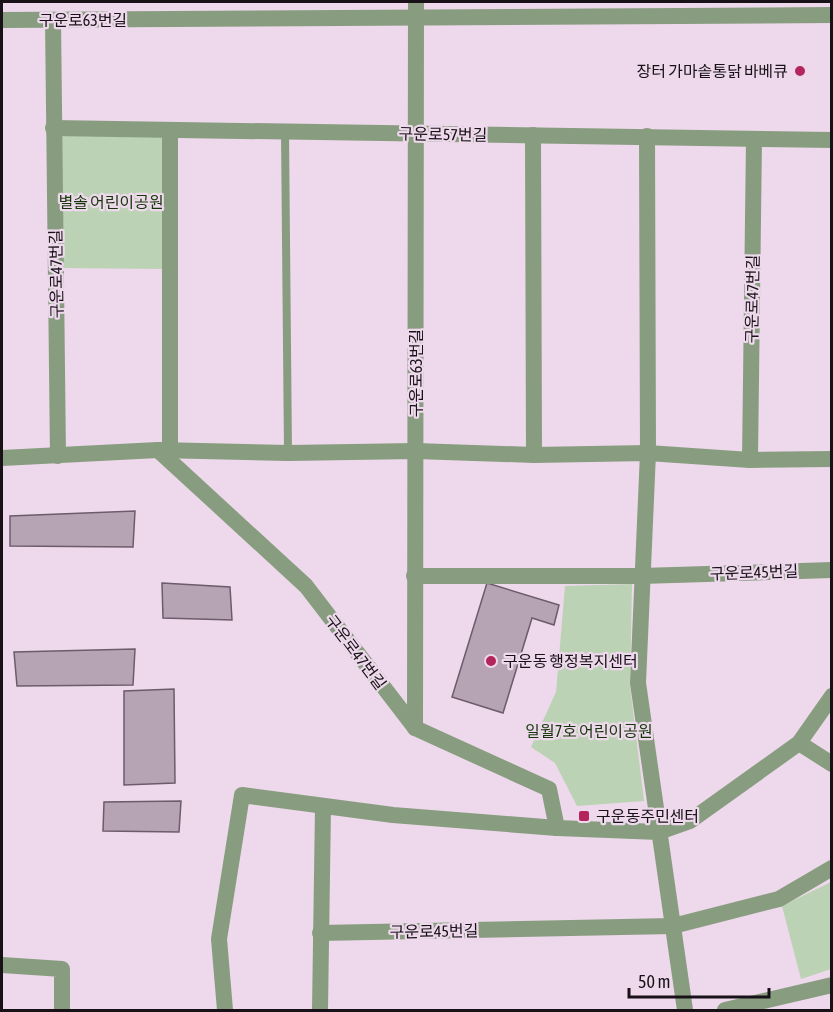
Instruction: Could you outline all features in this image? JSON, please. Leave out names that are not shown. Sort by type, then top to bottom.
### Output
[{"type":"street","name":"구운로63번길","points":[[2,20],[529,9],[647,9],[831,15]]},
{"type":"street","name":"구운로63번길","points":[[415,728],[416,10]]},
{"type":"street","name":"구운로47번길","points":[[53,20],[58,456]]},
{"type":"street","name":"구운로57번길","points":[[54,128],[831,140]]},
{"type":"street","points":[[164,451],[170,130]]},
{"type":"street","points":[[533,135],[534,455]]},
{"type":"street","points":[[647,136],[648,453],[638,683],[685,1011]]},
{"type":"street","name":"구운로47번길","points":[[750,460],[754,139]]},
{"type":"street","name":"구운로47번길","points":[[164,451],[306,586],[415,728],[549,789],[557,828]]},
{"type":"street","points":[[2,458],[164,451],[288,453],[416,451],[534,455],[648,453],[750,460],[831,459]]},
{"type":"street","name":"구운로45번길","points":[[414,576],[641,576],[831,570]]},
{"type":"street","points":[[225,1011],[219,939],[242,795],[323,807],[557,828],[660,832],[690,821],[799,743],[831,696]]},
{"type":"street","points":[[799,743],[831,764]]},
{"type":"street","points":[[320,1011],[323,807]]},
{"type":"street","name":"구운로45번길","points":[[320,933],[673,926],[779,899],[831,868]]},
{"type":"street","points":[[2,965],[62,969],[62,1011]]},
{"type":"street","points":[[725,1011],[831,984]]},
{"type":"lane","points":[[285,132],[288,453]]},
{"type":"green space","name":"별솔 어린이공원","points":[[60,134],[163,135],[163,269],[59,268]]},
{"type":"green space","name":"일월7호 어린이공원","points":[[632,584],[630,686],[644,801],[577,806],[555,763],[531,747],[556,692],[565,586]]},
{"type":"green space","points":[[831,882],[831,969],[801,979],[782,906]]},
{"type":"building","points":[[135,511],[133,547],[10,546],[10,516]]},
{"type":"building","points":[[162,583],[230,587],[232,620],[163,618]]},
{"type":"building","name":"구운동 행정복지센터","points":[[487,583],[559,605],[554,625],[532,618],[503,713],[452,697]]},
{"type":"building","points":[[135,649],[133,685],[17,686],[14,652]]},
{"type":"building","points":[[174,689],[175,783],[124,785],[124,691]]},
{"type":"building","points":[[181,801],[179,832],[103,831],[104,802]]},
{"type":"place","name":"장터 가마솥통닭 바베큐","points":[[800,71]]},
{"type":"place","name":"구운동 행정복지센터","points":[[491,661]]},
{"type":"place","name":"구운동주민센터","points":[[584,816]]}]
